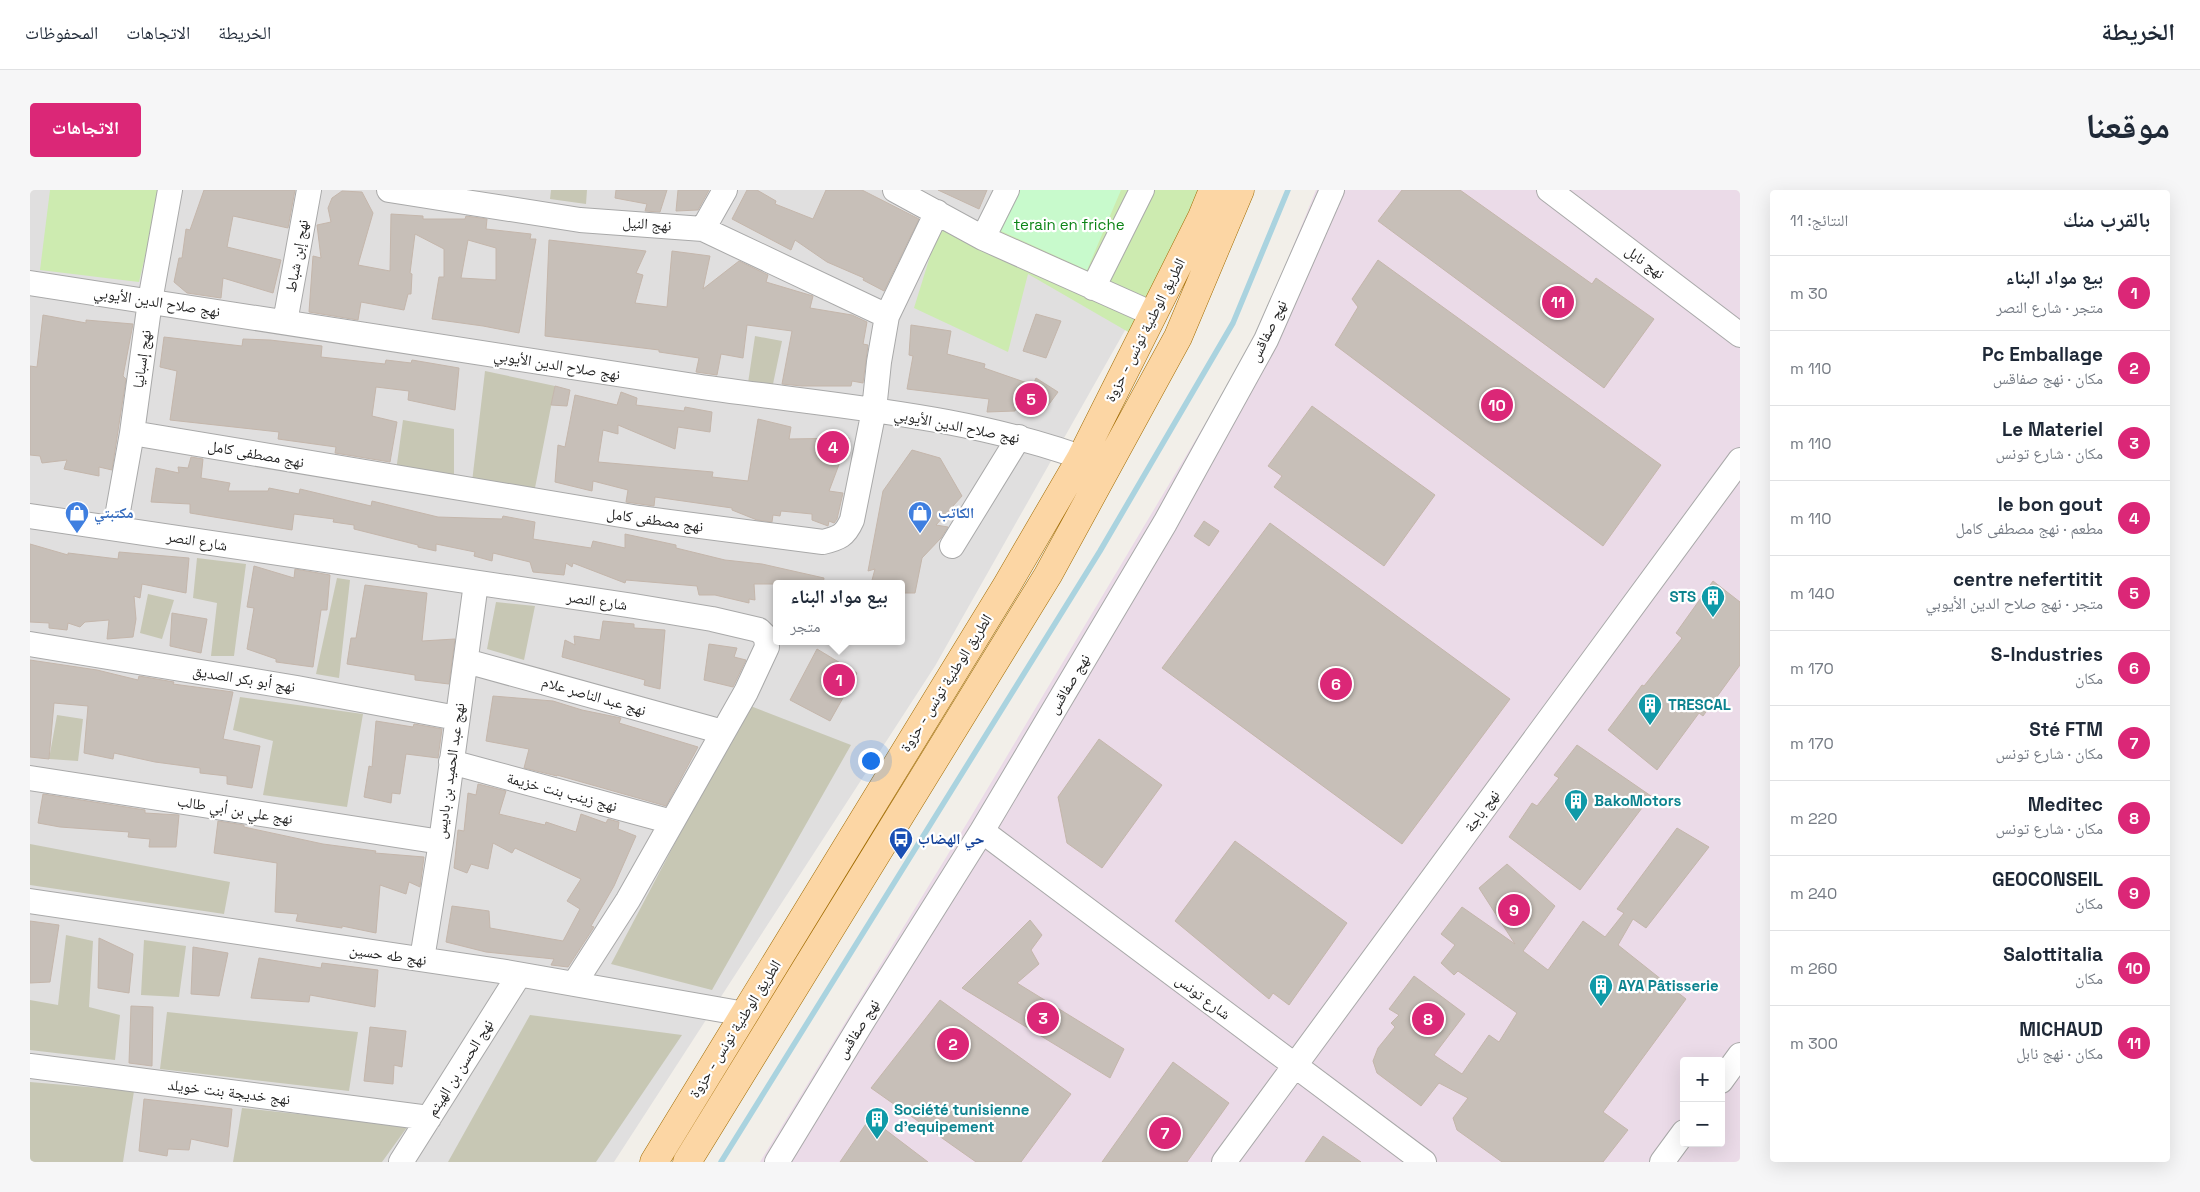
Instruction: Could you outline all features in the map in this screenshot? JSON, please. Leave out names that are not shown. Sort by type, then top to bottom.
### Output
[{"type":"main road","name":"الطريق الوطنية تونس - حزوة","points":[[654,1162],[1007,585],[1081,458],[1202,217],[1213,190]]},
{"type":"main road","name":"الطريق الوطنية تونس - حزوة","points":[[687,1162],[1048,575],[1178,337],[1240,190]]},
{"type":"street","name":"نهج إسبانيا","points":[[115,528],[132,434],[150,301],[170,190]]},
{"type":"street","name":"نهج إبن شباط","points":[[286,322],[309,190]]},
{"type":"street","name":"نهج النيل","points":[[389,190],[580,220],[703,229],[887,316]]},
{"type":"street","points":[[703,229],[725,190]]},
{"type":"street","points":[[894,190],[983,238],[1153,314]]},
{"type":"street","points":[[983,238],[1008,190]]},
{"type":"street","points":[[1093,288],[1142,190]]},
{"type":"street","name":"نهج صفاقس","points":[[777,1162],[982,831],[1165,523],[1256,357],[1332,190]]},
{"type":"street","name":"نهج نابل","points":[[1549,190],[1740,335]]},
{"type":"street","name":"نهج مصطفى كامل","points":[[132,434],[639,518],[822,542],[836,539],[847,532],[852,520],[874,410],[879,362],[887,316],[937,212]]},
{"type":"street","name":"نهج صلاح الدين الأيوبي","points":[[30,283],[704,388],[874,410],[1020,437],[1108,468]]},
{"type":"street","points":[[952,546],[1020,437]]},
{"type":"street","name":"نهج باجة","points":[[1224,1162],[1740,460]]},
{"type":"street","name":"شارع النصر","points":[[30,516],[712,619],[759,630],[766,637],[767,646],[746,692],[628,900],[574,984]]},
{"type":"street","name":"نهج عبد الحميد بن باديس","points":[[422,959],[441,842],[456,718],[466,661],[476,583]]},
{"type":"street","name":"نهج أبو بكر الصديق","points":[[30,644],[297,688],[456,718]]},
{"type":"street","name":"نهج عبد الناصر علام","points":[[466,661],[723,732]]},
{"type":"street","name":"نهج زينب بنت خزيمة","points":[[452,762],[672,822]]},
{"type":"street","name":"نهج علي بن أبي طالب","points":[[30,778],[441,842]]},
{"type":"street","name":"شارع تونس","points":[[982,831],[1424,1162]]},
{"type":"street","name":"نهج طه حسين","points":[[30,901],[422,959],[745,1014]]},
{"type":"street","name":"نهج الحسن بن الهيثم","points":[[401,1162],[520,975]]},
{"type":"street","points":[[1725,1076],[1740,1055]]},
{"type":"street","name":"نهج خديجة بنت خويلد","points":[[30,1066],[429,1118]]},
{"type":"street","points":[[1662,1162],[1680,1137]]},
{"type":"shaded area","points":[[30,190],[1200,190],[1184,226],[935,666],[614,1162],[30,1162]]},
{"type":"shaded area","points":[[551,190],[587,190],[586,204],[550,199]]},
{"type":"shaded area","points":[[1316,190],[1740,190],[1740,1162],[760,1162],[967,823],[1255,340]]},
{"type":"shaded area","points":[[755,336],[782,341],[773,384],[748,383]]},
{"type":"shaded area","points":[[485,371],[555,386],[534,493],[472,482]]},
{"type":"shaded area","points":[[403,420],[454,429],[454,477],[396,471]]},
{"type":"shaded area","points":[[197,558],[246,564],[234,656],[211,656],[217,603],[193,598]]},
{"type":"shaded area","points":[[337,578],[350,580],[339,678],[316,674]]},
{"type":"shaded area","points":[[148,594],[174,600],[162,639],[140,633]]},
{"type":"shaded area","points":[[496,602],[535,606],[524,660],[487,649]]},
{"type":"shaded area","points":[[240,697],[363,714],[347,807],[263,795],[273,741],[233,730]]},
{"type":"shaded area","points":[[748,705],[851,745],[712,990],[611,964]]},
{"type":"shaded area","points":[[57,715],[83,719],[78,761],[49,759]]},
{"type":"shaded area","points":[[30,844],[230,882],[224,914],[30,885]]},
{"type":"shaded area","points":[[66,935],[93,941],[89,1007],[120,1015],[115,1060],[30,1050],[30,1000],[58,1005]]},
{"type":"shaded area","points":[[144,940],[186,946],[179,997],[141,995]]},
{"type":"shaded area","points":[[167,1012],[358,1032],[349,1091],[160,1069]]},
{"type":"shaded area","points":[[530,1015],[682,1035],[596,1162],[448,1162]]},
{"type":"shaded area","points":[[30,1082],[134,1091],[123,1162],[30,1162]]},
{"type":"shaded area","points":[[242,1108],[408,1126],[382,1162],[233,1162]]},
{"type":"green space","points":[[50,190],[161,190],[139,282],[40,270]]},
{"type":"green space","points":[[997,190],[1202,190],[1130,333],[1028,274],[1008,352],[914,308],[945,208],[977,223]]},
{"type":"green space","name":"terain en friche","points":[[1020,190],[1121,190],[1087,270],[1001,231]]},
{"type":"building","points":[[204,190],[295,190],[288,228],[233,216],[227,247],[281,260],[273,293],[223,278],[221,298],[187,293],[174,282],[179,258],[182,258],[186,229],[190,230]]},
{"type":"building","points":[[616,190],[667,190],[660,212],[645,211],[647,204],[615,198]]},
{"type":"building","points":[[678,190],[709,190],[698,210],[676,211]]},
{"type":"building","points":[[747,190],[757,190],[776,201],[775,204],[813,219],[826,190],[862,190],[919,219],[884,291],[863,280],[864,278],[827,262],[795,240],[791,250],[732,219]]},
{"type":"building","points":[[938,190],[987,190],[979,209]]},
{"type":"building","points":[[1402,190],[1460,190],[1592,284],[1596,278],[1654,319],[1604,388],[1378,221]]},
{"type":"building","points":[[342,191],[362,192],[373,213],[358,265],[390,271],[391,214],[423,216],[423,219],[465,219],[466,216],[487,219],[486,229],[531,234],[530,239],[536,239],[519,333],[432,319],[439,277],[444,277],[444,249],[415,234],[410,273],[412,274],[411,294],[408,294],[404,310],[361,302],[358,320],[309,312],[313,256],[321,258],[317,225],[331,222],[328,208],[332,198]],"holes":[[[468,240],[496,248],[496,280],[461,278]]]},
{"type":"building","points":[[549,240],[646,251],[636,273],[643,275],[635,303],[667,307],[672,251],[710,256],[703,289],[739,261],[768,275],[766,282],[813,296],[810,308],[852,315],[867,322],[863,344],[868,345],[863,383],[852,381],[851,386],[782,384],[792,331],[747,325],[743,358],[721,354],[717,375],[696,372],[699,358],[659,352],[659,350],[545,336]]},
{"type":"building","points":[[1378,260],[1661,465],[1603,546],[1335,345],[1358,307],[1352,299]]},
{"type":"building","points":[[1036,314],[1061,321],[1046,358],[1023,351]]},
{"type":"building","points":[[43,315],[86,323],[86,320],[133,324],[123,376],[126,379],[112,470],[99,467],[99,476],[64,469],[67,460],[42,463],[40,456],[30,455],[30,366],[37,367]]},
{"type":"building","points":[[911,325],[951,331],[947,354],[985,364],[984,368],[1033,385],[1036,378],[1058,392],[1044,411],[1037,413],[1018,401],[1015,411],[987,412],[989,399],[907,389],[913,356],[909,355]]},
{"type":"building","points":[[164,337],[242,346],[243,339],[270,340],[322,346],[321,357],[385,364],[386,360],[411,363],[412,360],[459,368],[455,410],[408,400],[409,391],[376,387],[372,416],[397,422],[390,462],[335,453],[336,447],[278,439],[279,432],[170,420],[177,371],[160,367]]},
{"type":"building","points":[[555,386],[570,390],[567,406],[551,405]]},
{"type":"building","points":[[621,392],[637,398],[636,405],[684,411],[685,407],[712,412],[710,432],[678,427],[675,449],[618,425],[618,434],[603,430],[598,462],[713,472],[712,477],[748,481],[758,419],[791,427],[789,439],[849,438],[829,491],[843,493],[837,519],[834,523],[829,521],[828,526],[812,520],[812,514],[781,511],[780,516],[773,515],[772,522],[757,520],[732,510],[732,508],[655,497],[654,506],[626,502],[628,490],[593,481],[592,491],[555,482],[558,445],[565,447],[575,395],[617,405]]},
{"type":"building","points":[[1312,406],[1435,495],[1384,566],[1274,487],[1282,476],[1268,466]]},
{"type":"building","points":[[912,450],[940,458],[962,496],[936,525],[948,527],[941,538],[922,558],[915,593],[905,593],[905,580],[872,580],[875,569],[868,571],[883,491]]},
{"type":"building","points":[[191,457],[203,459],[201,478],[230,483],[228,491],[268,491],[269,488],[299,494],[300,489],[371,506],[372,501],[438,517],[502,519],[503,516],[535,522],[533,539],[591,548],[593,541],[625,548],[625,534],[676,545],[676,548],[725,560],[762,564],[824,578],[824,580],[773,580],[773,584],[754,584],[755,600],[749,599],[749,603],[715,595],[699,595],[697,586],[626,580],[625,583],[573,563],[572,567],[566,563],[564,575],[533,572],[530,562],[493,553],[492,561],[474,556],[475,552],[436,544],[436,551],[354,529],[354,525],[333,522],[334,519],[294,514],[292,530],[190,513],[190,504],[151,502],[156,468],[179,473],[178,467],[188,468]]},
{"type":"building","points":[[1204,521],[1219,531],[1209,546],[1194,536]]},
{"type":"building","points":[[1270,523],[1510,699],[1402,844],[1162,668]]},
{"type":"building","points":[[30,544],[68,555],[68,553],[118,559],[119,552],[189,558],[186,593],[142,584],[140,598],[134,596],[136,619],[133,637],[107,639],[109,620],[85,622],[80,627],[68,623],[67,630],[49,628],[49,623],[30,622]]},
{"type":"building","points":[[254,566],[294,578],[295,569],[330,575],[327,610],[321,610],[313,667],[276,662],[276,659],[247,649],[254,608],[247,607]]},
{"type":"building","points":[[1713,581],[1740,602],[1740,665],[1703,716],[1699,713],[1657,770],[1608,730],[1642,685],[1644,686],[1682,638],[1676,633]]},
{"type":"building","points":[[365,585],[427,593],[422,641],[455,639],[449,684],[415,680],[415,675],[347,664],[351,638],[356,638]]},
{"type":"building","points":[[172,613],[207,619],[201,653],[170,646]]},
{"type":"building","points":[[603,621],[634,624],[634,628],[665,630],[660,689],[644,685],[645,680],[562,657],[565,640],[575,645],[574,636],[600,640]]},
{"type":"building","points":[[709,644],[737,648],[734,657],[746,660],[733,687],[704,680]]},
{"type":"building","points":[[817,649],[857,673],[830,721],[790,700]]},
{"type":"building","points":[[30,660],[97,670],[138,680],[139,676],[174,682],[173,684],[233,692],[223,739],[260,746],[252,788],[227,784],[227,776],[200,773],[200,768],[155,762],[114,753],[113,759],[84,753],[88,706],[54,703],[49,759],[30,757]]},
{"type":"building","points":[[493,696],[553,701],[582,710],[621,718],[619,723],[698,747],[666,806],[557,775],[524,768],[529,749],[486,741]]},
{"type":"building","points":[[376,721],[413,727],[414,724],[442,729],[438,758],[406,754],[400,794],[392,793],[391,803],[364,797],[369,766],[372,767]]},
{"type":"building","points":[[1099,739],[1162,785],[1102,868],[1067,843],[1058,797]]},
{"type":"building","name":"BakoMotors","points":[[1577,745],[1651,796],[1580,890],[1509,837],[1532,803],[1537,806],[1559,778],[1554,775]]},
{"type":"building","points":[[478,784],[506,791],[499,814],[545,825],[546,822],[576,832],[581,814],[606,823],[608,819],[619,822],[618,829],[636,836],[614,886],[591,926],[594,927],[568,967],[551,965],[554,959],[486,952],[446,942],[452,906],[489,911],[490,928],[563,941],[580,909],[567,901],[581,879],[515,848],[512,853],[493,843],[488,869],[471,864],[467,873],[454,868],[458,830],[464,831],[468,793],[476,795]]},
{"type":"building","points":[[43,794],[145,810],[145,813],[179,815],[176,847],[149,847],[150,839],[128,837],[129,832],[60,827],[38,823]]},
{"type":"building","points":[[218,821],[244,825],[244,827],[323,844],[376,851],[375,853],[424,857],[420,887],[409,882],[406,894],[380,885],[376,933],[342,926],[342,928],[296,921],[298,914],[275,912],[277,863],[214,853]]},
{"type":"building","points":[[1677,828],[1709,847],[1646,928],[1633,919],[1618,945],[1686,999],[1603,1112],[1628,1130],[1603,1162],[1502,1162],[1457,1130],[1453,1118],[1468,1098],[1439,1083],[1421,1106],[1377,1073],[1373,1061],[1378,1048],[1395,1027],[1391,1023],[1399,1015],[1389,1009],[1414,976],[1465,1014],[1434,1055],[1462,1074],[1489,1035],[1499,1042],[1517,1013],[1458,971],[1454,975],[1441,963],[1455,945],[1441,934],[1462,907],[1515,944],[1479,888],[1507,864],[1555,906],[1523,951],[1548,970],[1583,921],[1605,937],[1624,913],[1617,909]]},
{"type":"building","points":[[1235,841],[1347,923],[1289,1005],[1273,993],[1269,999],[1175,921]]},
{"type":"building","points":[[1030,920],[1042,935],[1031,950],[1039,964],[1017,983],[1124,1049],[1110,1078],[962,988]]},
{"type":"building","points":[[30,921],[59,925],[50,982],[30,983]]},
{"type":"building","points":[[99,938],[133,954],[129,993],[98,988]]},
{"type":"building","points":[[193,947],[228,953],[219,996],[191,994]]},
{"type":"building","points":[[259,958],[321,968],[322,963],[378,970],[375,1007],[310,995],[309,1002],[251,998]]},
{"type":"building","points":[[940,1000],[1071,1094],[1021,1162],[976,1162],[871,1088]]},
{"type":"building","points":[[131,1006],[153,1007],[152,1066],[129,1063]]},
{"type":"building","points":[[370,1027],[406,1031],[402,1067],[394,1065],[393,1084],[364,1081]]},
{"type":"building","points":[[1173,1062],[1229,1103],[1187,1162],[1102,1162]]},
{"type":"building","points":[[144,1099],[232,1109],[228,1147],[191,1139],[189,1150],[168,1149],[167,1156],[139,1151]]},
{"type":"building","name":"Société tunisienne d'equipement","points":[[870,1118],[928,1162],[840,1162]]},
{"type":"building","points":[[1323,1136],[1361,1162],[1305,1162]]},
{"type":"waterway","points":[[721,1162],[1100,551],[1233,323],[1288,190]]},
{"type":"place","name":"MICHAUD","points":[[1558,302]]},
{"type":"place","name":"centre nefertitit","points":[[1031,399]]},
{"type":"place","name":"Salottitalia","points":[[1497,405]]},
{"type":"place","name":"le bon gout","points":[[833,447]]},
{"type":"place","name":"مكتبتي","points":[[77,534]]},
{"type":"place","name":"الكاتب","points":[[920,534]]},
{"type":"place","name":"STS","points":[[1713,618]]},
{"type":"place","name":"بيع مواد البناء","points":[[839,680]]},
{"type":"place","name":"S-Industries","points":[[1336,684]]},
{"type":"place","name":"TRESCAL","points":[[1650,726]]},
{"type":"place","name":"BakoMotors","points":[[1576,822]]},
{"type":"place","name":"حي الهضاب","points":[[901,860]]},
{"type":"place","name":"GEOCONSEIL","points":[[1514,910]]},
{"type":"place","name":"AYA Pâtisserie","points":[[1601,1007]]},
{"type":"place","name":"Le Materiel","points":[[1043,1018]]},
{"type":"place","name":"Meditec","points":[[1428,1019]]},
{"type":"place","name":"Pc Emballage","points":[[953,1044]]},
{"type":"place","name":"Sté FTM","points":[[1165,1133]]},
{"type":"place","name":"Société tunisienne d'equipement","points":[[877,1140]]}]
